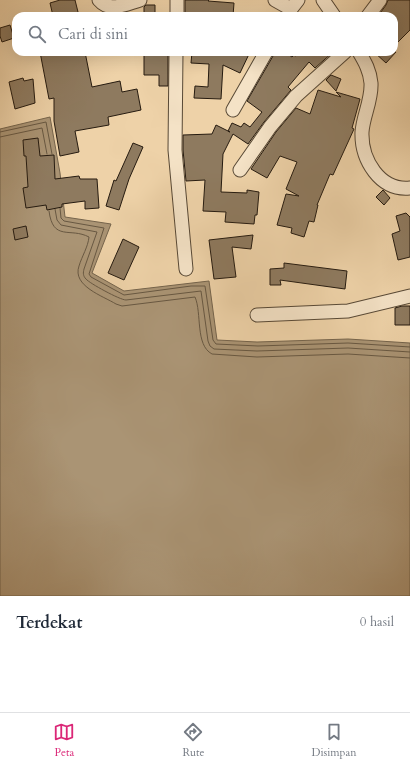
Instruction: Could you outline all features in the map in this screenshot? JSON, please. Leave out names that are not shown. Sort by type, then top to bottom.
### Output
[{"type":"street","points":[[100,0],[103,5],[115,7],[140,0]]},
{"type":"street","points":[[177,0],[177,12]]},
{"type":"street","points":[[275,0],[292,8]]},
{"type":"street","points":[[323,0],[331,12]]},
{"type":"street","points":[[371,12],[380,0]]},
{"type":"street","points":[[176,56],[174,150],[186,269]]},
{"type":"street","points":[[232,110],[264,56]]},
{"type":"street","points":[[240,170],[270,127],[296,96],[341,56]]},
{"type":"street","points":[[361,56],[368,69],[371,82],[371,91],[362,132],[363,146],[369,163],[384,183],[398,188],[410,188]]},
{"type":"street","points":[[257,315],[348,311],[410,296]]},
{"type":"water","points":[[50,117],[60,173],[65,217],[111,224],[92,273],[124,291],[209,281],[217,340],[257,342],[348,339],[410,343],[410,596],[0,596],[0,129]]},
{"type":"building","points":[[60,0],[75,0],[78,12],[52,12],[50,3]]},
{"type":"building","points":[[185,0],[209,0],[208,1],[234,3],[233,12],[185,12]]},
{"type":"building","points":[[388,0],[410,0],[410,30],[398,42],[398,12],[381,12]]},
{"type":"building","points":[[146,5],[155,5],[155,12],[144,12],[144,7]]},
{"type":"building","points":[[10,25],[12,39],[2,42],[0,28]]},
{"type":"building","points":[[41,56],[86,56],[92,87],[120,81],[122,92],[137,89],[141,110],[108,117],[109,125],[75,131],[79,152],[60,156],[54,121],[54,98],[49,99]]},
{"type":"building","points":[[144,56],[168,56],[168,86],[159,86],[159,75],[144,75]]},
{"type":"building","points":[[192,56],[248,56],[240,73],[223,65],[221,99],[194,98],[195,86],[208,87],[209,64],[191,63]]},
{"type":"building","points":[[273,56],[328,56],[315,68],[309,62],[288,87],[291,90],[248,144],[233,134],[223,154],[221,192],[247,193],[247,190],[259,192],[257,215],[255,215],[254,224],[225,222],[226,212],[203,211],[205,180],[186,181],[183,135],[212,134],[216,125],[228,131],[232,123],[241,127],[244,123],[250,127],[262,112],[247,101]]},
{"type":"building","points":[[378,56],[392,56],[386,63]]},
{"type":"building","points":[[331,75],[341,79],[336,91],[326,80]]},
{"type":"building","points":[[23,78],[24,81],[33,79],[35,103],[15,109],[9,82]]},
{"type":"building","points":[[318,90],[341,97],[336,92],[360,99],[352,128],[354,129],[333,175],[330,174],[317,205],[314,222],[309,221],[304,237],[291,233],[292,228],[277,225],[286,194],[299,196],[286,189],[297,162],[280,156],[267,178],[251,169],[276,132],[296,108],[310,114]]},
{"type":"building","points":[[38,138],[40,156],[54,155],[55,179],[79,176],[80,179],[97,179],[99,208],[85,209],[85,201],[62,204],[62,207],[47,210],[46,205],[26,208],[23,188],[28,187],[26,156],[24,156],[23,140]]},
{"type":"building","points":[[133,143],[143,147],[129,179],[119,210],[106,206],[114,180],[116,181]]},
{"type":"building","points":[[383,190],[390,198],[384,205],[376,197]]},
{"type":"building","points":[[406,213],[410,217],[410,257],[398,260],[392,234],[400,231],[396,216]]},
{"type":"building","points":[[26,226],[28,237],[15,240],[13,229]]},
{"type":"building","points":[[253,235],[251,249],[232,247],[236,277],[214,279],[209,240]]},
{"type":"building","points":[[123,239],[139,247],[124,280],[108,273]]},
{"type":"building","points":[[284,263],[347,271],[345,289],[280,280],[281,285],[270,285],[270,269],[284,268]]},
{"type":"building","points":[[410,306],[410,325],[395,325],[395,308]]}]
